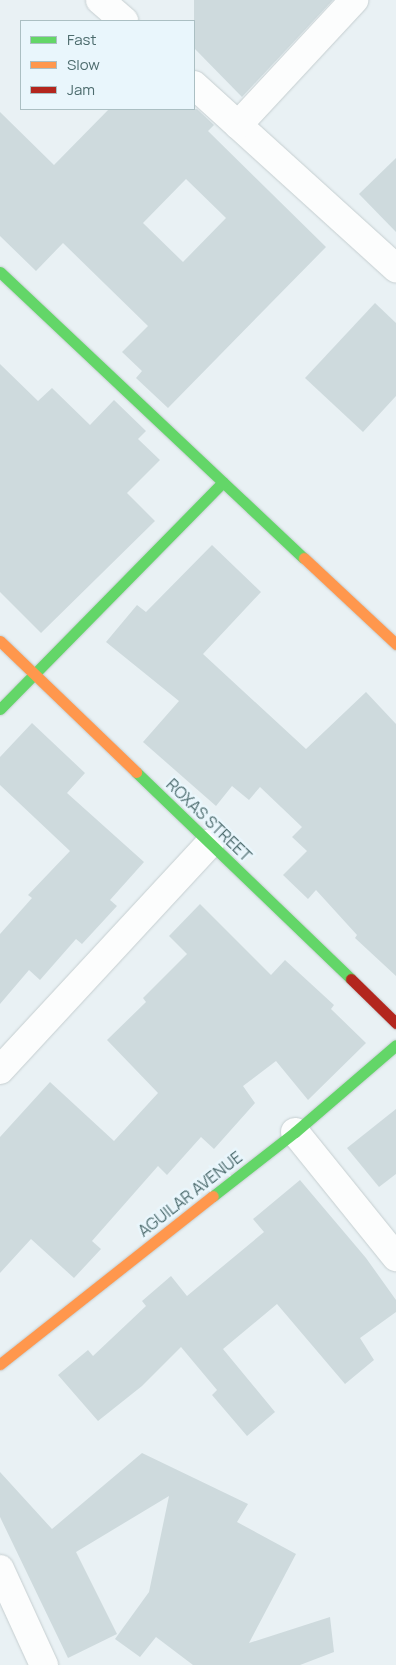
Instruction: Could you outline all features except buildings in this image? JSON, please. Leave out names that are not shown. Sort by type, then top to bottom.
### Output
[{"type":"street","points":[[100,0],[123,20]]},
{"type":"street","points":[[238,125],[354,0]]},
{"type":"street","points":[[195,85],[396,268]]},
{"type":"street","points":[[0,272],[223,482],[395,640]]},
{"type":"street","points":[[0,709],[33,673],[223,482]]},
{"type":"street","name":"ROXAS STREET","points":[[0,641],[396,1023]]},
{"type":"street","points":[[0,1070],[210,844]]},
{"type":"street","name":"AGUILAR AVENUE","points":[[0,1364],[295,1132],[396,1045]]},
{"type":"street","points":[[295,1132],[396,1257]]},
{"type":"street","points":[[0,1569],[44,1665]]},
{"type":"traffic: fast","points":[[0,272],[304,558]]},
{"type":"traffic: fast","points":[[0,709],[223,482]]},
{"type":"traffic: fast","points":[[136,772],[351,979]]},
{"type":"traffic: fast","points":[[213,1196],[295,1132],[396,1045]]},
{"type":"traffic: slow","points":[[304,558],[396,644]]},
{"type":"traffic: slow","points":[[0,641],[136,772]]},
{"type":"traffic: slow","points":[[0,1364],[213,1196]]},
{"type":"traffic: jam","points":[[351,979],[396,1023]]}]
